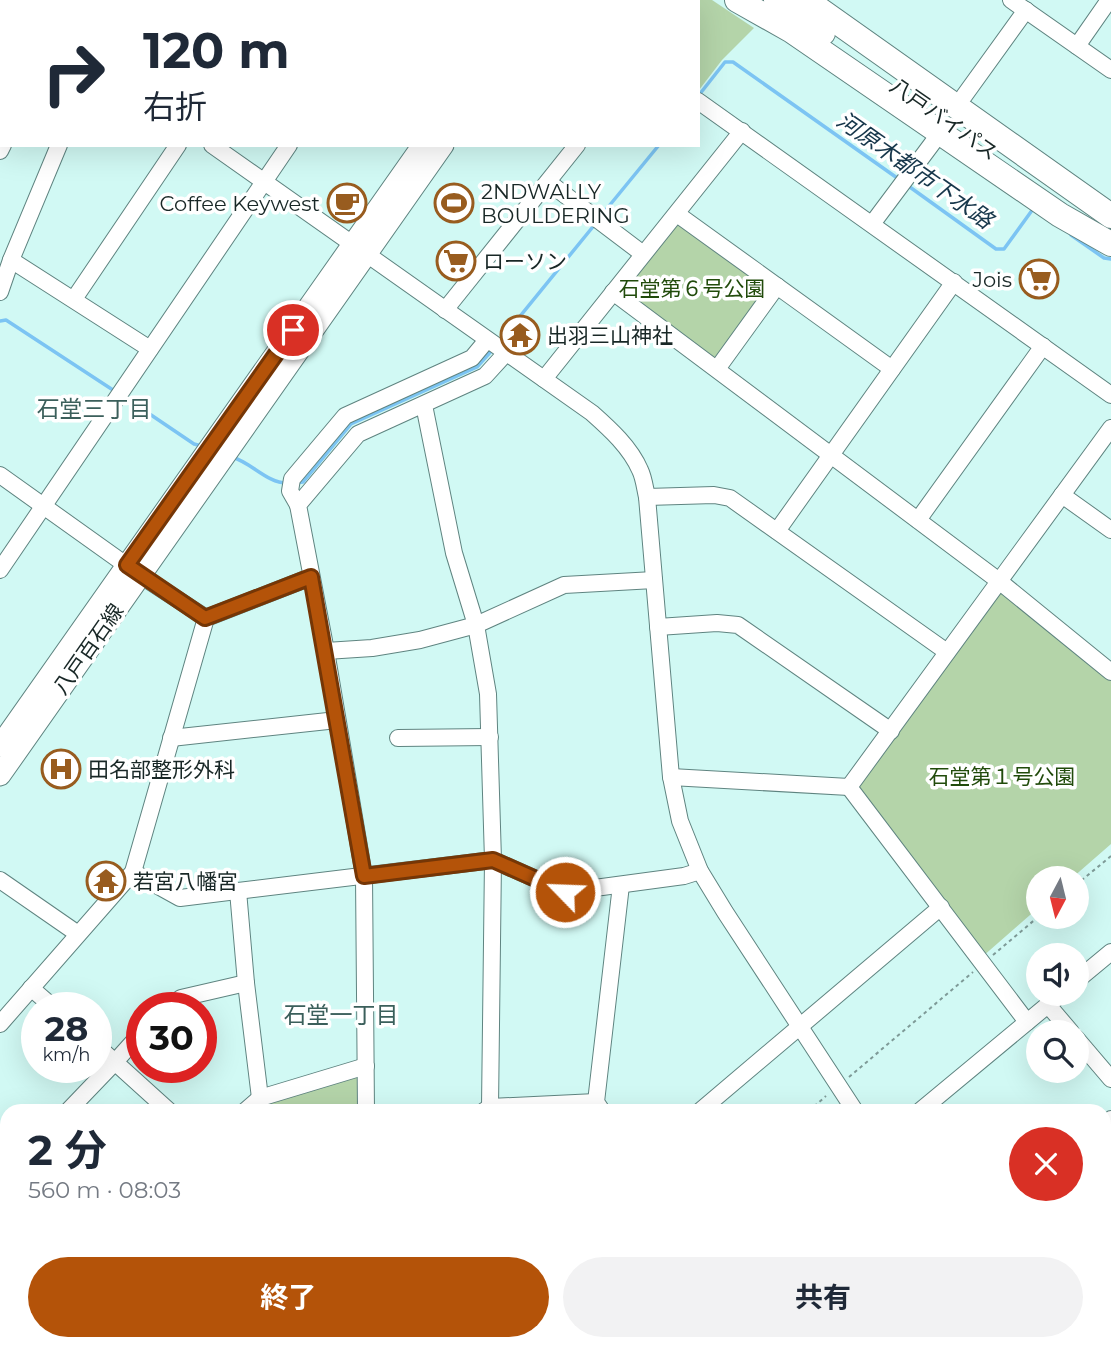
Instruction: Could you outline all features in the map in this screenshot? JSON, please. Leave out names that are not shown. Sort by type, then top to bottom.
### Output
[{"type":"highway","points":[[737,0],[792,31],[1060,215],[1111,242]]},
{"type":"highway","name":"八戸バイパス","points":[[776,0],[1111,242]]},
{"type":"highway","name":"八戸バイパス","points":[[806,0],[1111,216]]},
{"type":"highway","points":[[836,0],[1087,186],[1111,209]]},
{"type":"main road","name":"八戸百石線","points":[[360,249],[422,147]]},
{"type":"main road","name":"八戸百石線","points":[[0,775],[134,570],[360,249],[441,147]]},
{"type":"main road","name":"八戸百石線","points":[[0,746],[134,570]]},
{"type":"street","points":[[1011,0],[1111,70]]},
{"type":"street","points":[[1077,46],[1109,0]]},
{"type":"street","points":[[964,96],[1026,10]]},
{"type":"street","points":[[700,102],[1111,395]]},
{"type":"street","points":[[544,379],[742,131]]},
{"type":"street","points":[[872,224],[940,133]]},
{"type":"street","points":[[0,292],[58,147]]},
{"type":"street","points":[[74,299],[177,147]]},
{"type":"street","points":[[215,147],[592,413],[612,430],[640,470],[647,497],[671,777],[680,821],[700,871],[850,1104]]},
{"type":"street","points":[[0,570],[288,147]]},
{"type":"street","points":[[445,310],[575,147]]},
{"type":"street","points":[[548,182],[643,254]]},
{"type":"street","points":[[677,214],[891,369]]},
{"type":"street","points":[[11,260],[150,349]]},
{"type":"street","points":[[777,531],[954,282]]},
{"type":"street","points":[[717,369],[777,286]]},
{"type":"street","points":[[613,292],[999,581],[1111,672]]},
{"type":"street","points":[[366,1104],[364,876],[298,505],[290,491],[292,479],[345,416],[472,358],[487,340]]},
{"type":"street","points":[[918,520],[1043,346]]},
{"type":"street","points":[[298,505],[358,434],[485,376],[506,353]]},
{"type":"street","points":[[424,405],[454,553],[476,625],[488,694],[493,860],[487,1104]]},
{"type":"street","points":[[849,787],[1111,428]]},
{"type":"street","points":[[0,475],[205,618]]},
{"type":"street","points":[[647,497],[714,495],[730,498],[947,652]]},
{"type":"street","points":[[1062,495],[1111,530]]},
{"type":"street","points":[[205,618],[311,577]]},
{"type":"street","points":[[326,651],[372,648],[419,640],[476,625],[564,585],[654,580]]},
{"type":"street","points":[[0,1024],[132,872],[205,618]]},
{"type":"street","points":[[658,627],[717,623],[738,625],[891,731]]},
{"type":"street","points":[[171,738],[337,720]]},
{"type":"street","points":[[398,738],[490,737]]},
{"type":"street","points":[[671,777],[849,787],[1026,1021]]},
{"type":"street","points":[[132,872],[180,898],[493,860],[565,892],[684,876],[700,871]]},
{"type":"street","points":[[0,880],[78,934]]},
{"type":"street","points":[[599,1104],[621,885]]},
{"type":"street","points":[[238,891],[260,1098]]},
{"type":"street","points":[[708,1104],[940,907]]},
{"type":"street","points":[[1089,970],[1111,952]]},
{"type":"street","points":[[209,992],[246,983]]},
{"type":"street","points":[[32,988],[36,992]]},
{"type":"street","points":[[1029,1020],[1047,1006]]},
{"type":"street","points":[[1049,1006],[1061,1020]]},
{"type":"street","points":[[928,1104],[1026,1023]]},
{"type":"street","points":[[75,1104],[126,1050]]},
{"type":"street","points":[[1089,1053],[1111,1079]]},
{"type":"street","points":[[112,1059],[162,1104]]},
{"type":"street","points":[[253,1104],[260,1098],[366,1066]]},
{"type":"path","points":[[1089,874],[1111,856]]},
{"type":"path","points":[[817,1104],[1026,927]]},
{"type":"green space","points":[[700,0],[712,0],[754,28],[722,60],[700,89]]},
{"type":"green space","name":"石堂第６号公園","points":[[677,221],[769,289],[716,362],[622,292]]},
{"type":"green space","name":"石堂第１号公園","points":[[1002,591],[1111,678],[1111,844],[1086,866],[1026,866],[1026,918],[982,957],[857,790]]},
{"type":"green space","points":[[362,1071],[361,1104],[259,1104]]},
{"type":"waterway","name":"河原木都市下水路","points":[[700,94],[725,62],[733,62],[900,180]]},
{"type":"waterway","name":"河原木都市下水路","points":[[600,217],[657,147]]},
{"type":"waterway","name":"河原木都市下水路","points":[[907,185],[996,249],[1004,249],[1033,209]]},
{"type":"waterway","name":"河原木都市下水路","points":[[499,342],[596,223]]},
{"type":"waterway","name":"河原木都市下水路","points":[[1071,235],[1104,258],[1111,259]]},
{"type":"waterway","name":"河原木都市下水路","points":[[0,321],[6,320],[116,392]]},
{"type":"waterway","name":"河原木都市下水路","points":[[295,483],[303,482],[351,424],[477,367],[494,348]]},
{"type":"waterway","name":"河原木都市下水路","points":[[123,396],[194,444],[202,446]]},
{"type":"waterway","name":"河原木都市下水路","points":[[232,457],[273,480],[287,483]]},
{"type":"place","name":"Coffee Keywest","points":[[347,203]]},
{"type":"place","name":"2NDWALLY BOULDERING","points":[[454,203]]},
{"type":"place","name":"ローソン","points":[[456,261]]},
{"type":"place","name":"Jois","points":[[1039,279]]},
{"type":"place","name":"出羽三山神社","points":[[520,335]]},
{"type":"place","name":"田名部整形外科","points":[[61,769]]},
{"type":"place","name":"若宮八幡宮","points":[[106,881]]},
{"type":"district","name":"石堂三丁目","points":[[94,409]]},
{"type":"district","name":"石堂一丁目","points":[[341,1015]]},
{"type":"route","points":[[293,330],[127,565],[205,618],[311,577],[364,876],[493,860],[565,892]]}]
